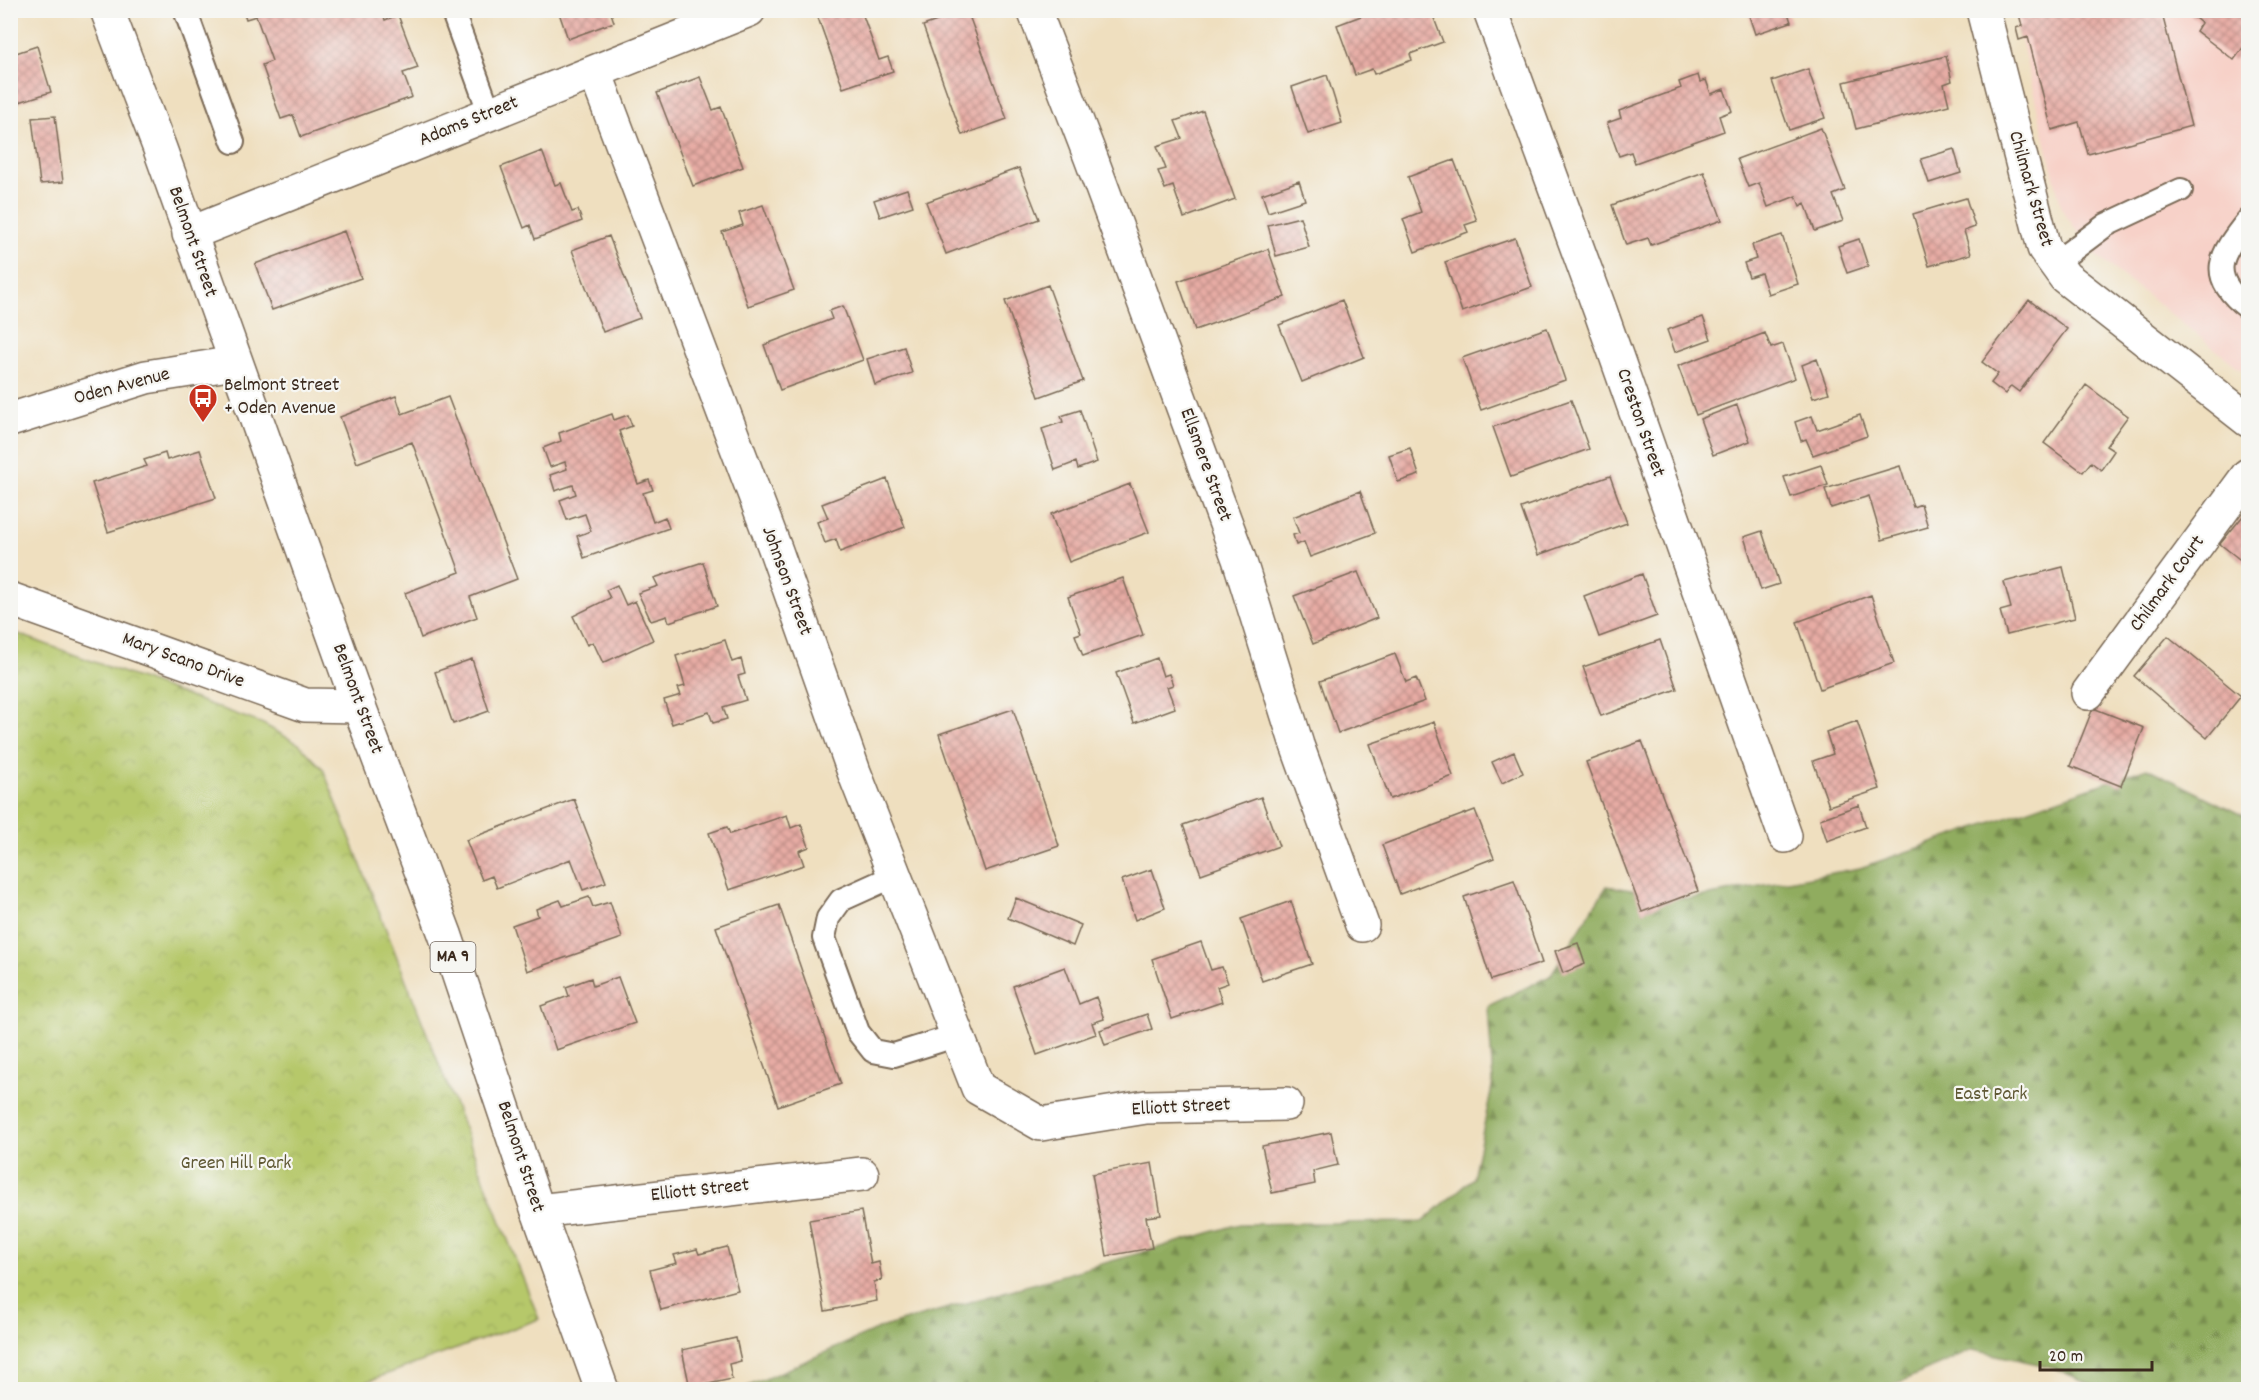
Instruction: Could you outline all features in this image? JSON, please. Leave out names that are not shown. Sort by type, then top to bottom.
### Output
[{"type":"main road","name":"Adams Street","points":[[189,234],[595,72],[684,22],[749,10]]},
{"type":"main road","name":"Ellsmere Street","points":[[1034,10],[1092,158],[1239,558],[1297,744],[1362,925]]},
{"type":"main road","name":"Creston Street","points":[[1490,10],[1600,310],[1785,836]]},
{"type":"main road","name":"Chilmark Street","points":[[1983,10],[2044,248],[2065,277],[2248,420]]},
{"type":"main road","name":"Belmont Street","points":[[111,12],[359,706],[449,945],[538,1211],[602,1389]]},
{"type":"main road","name":"Johnson Street","points":[[595,72],[776,551],[854,772],[978,1088]]},
{"type":"main road","name":"Oden Avenue","points":[[10,420],[146,377],[235,363]]},
{"type":"main road","name":"Chilmark Court","points":[[2088,693],[2248,475]]},
{"type":"main road","name":"Mary Scano Drive","points":[[10,599],[304,705],[359,706]]},
{"type":"main road","name":"Elliott Street","points":[[978,1088],[1041,1124],[1146,1107],[1286,1104]]},
{"type":"main road","name":"Elliott Street","points":[[538,1211],[862,1174]]},
{"type":"lane","points":[[185,10],[233,142]]},
{"type":"lane","points":[[452,10],[490,114]]},
{"type":"lane","points":[[2055,263],[2106,225],[2181,190]]},
{"type":"lane","points":[[2248,220],[2226,248],[2220,270],[2223,279],[2237,299],[2248,308]]},
{"type":"lane","points":[[894,876],[842,900],[828,918],[824,938],[858,1032],[873,1051],[894,1055],[958,1035]]},
{"type":"shaded area","points":[[2014,11],[2248,11],[2248,375],[2093,253],[2062,210]]},
{"type":"green space","name":"Green Hill Park","points":[[10,631],[263,724],[299,744],[323,769],[539,1319],[346,1389],[11,1389]]},
{"type":"green space","name":"East Park","points":[[2147,768],[2248,818],[2248,1389],[2102,1389],[2052,1367],[1973,1350],[1881,1390],[740,1390],[883,1327],[1240,1224],[1422,1222],[1473,1178],[1493,1082],[1488,1006],[1550,976],[1607,886],[1688,899],[1860,868]]},
{"type":"building","points":[[243,10],[381,10],[385,20],[398,15],[418,68],[403,73],[412,97],[301,137],[293,115],[281,119],[262,65],[272,61],[256,16],[246,19]]},
{"type":"building","points":[[558,10],[610,10],[614,22],[568,39]]},
{"type":"building","points":[[820,10],[861,10],[879,60],[888,57],[893,71],[843,88],[816,12]]},
{"type":"building","points":[[967,10],[1007,119],[962,135],[923,26]]},
{"type":"building","points":[[1377,10],[1437,10],[1432,13],[1443,42],[1410,54],[1412,60],[1374,74],[1372,69],[1355,75],[1337,25]]},
{"type":"building","points":[[1747,10],[1787,10],[1791,22],[1755,34]]},
{"type":"building","points":[[2018,10],[2161,10],[2191,126],[2088,154],[2079,122],[2052,130],[2028,37],[2019,40],[2016,28],[2022,26]]},
{"type":"building","points":[[2185,10],[2248,10],[2248,41],[2234,60],[2196,31],[2201,23]]},
{"type":"building","points":[[37,46],[51,92],[10,105],[10,55]]},
{"type":"building","points":[[1946,56],[1952,81],[1944,84],[1949,105],[1856,129],[1844,82]]},
{"type":"building","points":[[1808,69],[1825,118],[1789,130],[1772,81]]},
{"type":"building","points":[[1327,75],[1342,123],[1308,134],[1292,87]]},
{"type":"building","points":[[1698,75],[1700,82],[1706,80],[1711,94],[1724,89],[1732,111],[1719,116],[1724,131],[1635,163],[1631,152],[1619,156],[1607,123],[1621,118],[1619,111],[1681,88],[1679,82]]},
{"type":"building","points":[[700,77],[713,110],[721,107],[743,167],[693,186],[657,93]]},
{"type":"building","points":[[1203,111],[1235,199],[1184,218],[1173,186],[1165,189],[1158,171],[1166,169],[1157,146],[1182,138],[1175,121]]},
{"type":"building","points":[[55,116],[63,182],[40,184],[32,118]]},
{"type":"building","points":[[1821,128],[1845,190],[1833,195],[1843,221],[1815,231],[1805,203],[1800,206],[1796,196],[1768,207],[1759,183],[1748,187],[1737,159]]},
{"type":"building","points":[[1954,149],[1961,173],[1929,183],[1921,159]]},
{"type":"building","points":[[542,151],[555,185],[561,183],[572,212],[578,210],[582,221],[535,239],[530,225],[524,228],[501,167]]},
{"type":"building","points":[[1454,160],[1477,221],[1465,225],[1468,232],[1415,252],[1403,219],[1421,212],[1408,177]]},
{"type":"building","points":[[1019,168],[1039,219],[946,254],[926,202]]},
{"type":"building","points":[[1704,172],[1722,220],[1651,245],[1648,238],[1626,245],[1612,205]]},
{"type":"building","points":[[1299,181],[1305,200],[1268,212],[1262,194]]},
{"type":"building","points":[[907,189],[913,206],[880,217],[874,200]]},
{"type":"building","points":[[1966,198],[1975,227],[1964,231],[1971,254],[1929,266],[1913,214]]},
{"type":"building","points":[[763,205],[794,290],[748,306],[722,232],[743,225],[739,213]]},
{"type":"building","points":[[1300,217],[1309,247],[1276,256],[1268,225]]},
{"type":"building","points":[[344,231],[361,278],[272,310],[255,264]]},
{"type":"building","points":[[1782,235],[1798,284],[1768,294],[1761,273],[1749,277],[1744,263],[1756,259],[1752,245]]},
{"type":"building","points":[[609,236],[640,318],[603,332],[572,250]]},
{"type":"building","points":[[1515,238],[1532,287],[1462,312],[1445,262]]},
{"type":"building","points":[[1859,239],[1868,266],[1847,273],[1838,246]]},
{"type":"building","points":[[1268,249],[1285,297],[1195,330],[1178,281]]},
{"type":"building","points":[[1048,285],[1083,381],[1039,397],[1005,301]]},
{"type":"building","points":[[1342,300],[1364,357],[1302,382],[1279,325]]},
{"type":"building","points":[[2029,300],[2067,329],[2019,392],[2011,386],[2005,394],[1991,383],[1998,374],[1982,362]]},
{"type":"building","points":[[843,306],[863,360],[780,390],[764,345],[832,319],[829,311]]},
{"type":"building","points":[[1703,317],[1711,339],[1675,352],[1667,330]]},
{"type":"building","points":[[1547,328],[1565,380],[1481,410],[1462,358]]},
{"type":"building","points":[[1765,333],[1771,348],[1783,344],[1795,378],[1696,415],[1678,366]]},
{"type":"building","points":[[904,347],[912,373],[875,385],[867,359]]},
{"type":"building","points":[[1817,359],[1829,393],[1813,398],[1802,365]]},
{"type":"building","points":[[2086,385],[2128,416],[2106,446],[2114,451],[2101,470],[2091,462],[2083,472],[2044,443]]},
{"type":"building","points":[[396,396],[402,414],[448,397],[517,579],[470,597],[477,617],[421,638],[405,593],[460,572],[412,442],[357,463],[340,417]]},
{"type":"building","points":[[1571,400],[1589,449],[1511,477],[1493,427]]},
{"type":"building","points":[[1737,405],[1750,441],[1713,455],[1700,419]]},
{"type":"building","points":[[1080,410],[1097,462],[1078,469],[1076,462],[1055,470],[1042,429],[1063,422],[1061,416]]},
{"type":"building","points":[[612,414],[614,420],[628,415],[632,426],[619,431],[638,484],[649,480],[653,490],[643,493],[653,522],[665,517],[669,528],[584,558],[577,536],[591,531],[585,514],[567,520],[560,500],[576,494],[573,485],[555,491],[550,475],[567,469],[565,462],[550,467],[543,448],[561,441],[559,433]]},
{"type":"building","points":[[1860,415],[1867,436],[1813,455],[1806,439],[1801,441],[1795,422],[1812,416],[1817,430]]},
{"type":"building","points":[[1410,448],[1419,475],[1398,482],[1389,455]]},
{"type":"building","points":[[200,450],[216,498],[108,532],[92,483],[147,466],[144,460],[165,453],[167,460]]},
{"type":"building","points":[[1821,465],[1828,485],[1791,497],[1784,477]]},
{"type":"building","points":[[1900,466],[1913,507],[1921,504],[1928,527],[1882,540],[1869,496],[1831,508],[1825,489]]},
{"type":"building","points":[[1610,476],[1627,523],[1538,555],[1521,508]]},
{"type":"building","points":[[887,479],[905,527],[840,552],[836,539],[825,543],[817,522],[828,518],[822,504]]},
{"type":"building","points":[[1130,484],[1149,532],[1069,562],[1051,514]]},
{"type":"building","points":[[1360,491],[1375,533],[1310,557],[1304,542],[1296,545],[1293,535],[1299,533],[1293,517]]},
{"type":"building","points":[[2248,512],[2248,566],[2220,544]]},
{"type":"building","points":[[1762,531],[1779,584],[1761,590],[1744,537]]},
{"type":"building","points":[[703,562],[717,606],[669,622],[667,616],[651,621],[638,593],[658,586],[654,578]]},
{"type":"building","points":[[2063,567],[2075,618],[2007,635],[2000,611],[2011,608],[2004,582]]},
{"type":"building","points":[[1358,572],[1377,618],[1313,644],[1294,596]]},
{"type":"building","points":[[1642,574],[1657,616],[1599,637],[1584,596]]},
{"type":"building","points":[[1123,578],[1143,635],[1083,656],[1075,635],[1081,633],[1068,597]]},
{"type":"building","points":[[617,585],[626,605],[635,601],[653,640],[603,663],[593,642],[587,645],[573,616],[610,598],[606,590]]},
{"type":"building","points":[[1871,595],[1894,663],[1820,689],[1797,622]]},
{"type":"building","points":[[2168,636],[2241,696],[2207,738],[2134,676]]},
{"type":"building","points":[[725,640],[732,662],[741,659],[745,674],[738,676],[746,700],[723,707],[727,719],[713,723],[709,712],[672,724],[664,700],[681,695],[678,688],[685,686],[676,656]]},
{"type":"building","points":[[1660,640],[1677,689],[1601,716],[1583,667]]},
{"type":"building","points":[[1395,654],[1406,682],[1416,678],[1425,701],[1338,733],[1320,681]]},
{"type":"building","points":[[1157,658],[1163,676],[1169,674],[1173,685],[1167,687],[1175,708],[1134,723],[1116,673]]},
{"type":"building","points":[[472,659],[489,711],[453,724],[435,672]]},
{"type":"building","points":[[2093,708],[2144,728],[2121,786],[2070,766]]},
{"type":"building","points":[[1013,709],[1059,846],[985,871],[939,734]]},
{"type":"building","points":[[1857,721],[1880,789],[1829,806],[1813,761],[1833,754],[1826,732]]},
{"type":"building","points":[[1434,722],[1453,776],[1390,799],[1370,744]]},
{"type":"building","points":[[1642,741],[1698,891],[1642,912],[1586,762]]},
{"type":"building","points":[[1514,752],[1523,773],[1502,783],[1492,762]]},
{"type":"building","points":[[1261,797],[1279,846],[1201,874],[1183,825]]},
{"type":"building","points":[[574,799],[606,882],[583,890],[571,859],[497,888],[492,876],[482,880],[466,840]]},
{"type":"building","points":[[1859,805],[1866,827],[1827,841],[1820,819]]},
{"type":"building","points":[[1475,810],[1494,858],[1400,894],[1382,845]]},
{"type":"building","points":[[787,815],[791,828],[801,824],[809,847],[799,851],[804,865],[729,890],[709,833],[727,827],[730,834]]},
{"type":"building","points":[[1152,869],[1165,908],[1135,920],[1122,880]]},
{"type":"building","points":[[1514,880],[1542,963],[1491,980],[1464,897]]},
{"type":"building","points":[[589,897],[593,907],[610,902],[622,938],[527,971],[512,925],[538,916],[536,909],[560,900],[563,906]]},
{"type":"building","points":[[1016,898],[1081,925],[1073,946],[1008,918]]},
{"type":"building","points":[[1291,901],[1312,964],[1262,981],[1241,919]]},
{"type":"building","points":[[779,905],[841,1084],[778,1106],[716,927]]},
{"type":"building","points":[[1201,942],[1211,970],[1222,967],[1228,983],[1217,987],[1222,1002],[1172,1019],[1152,959]]},
{"type":"building","points":[[1578,943],[1585,964],[1563,973],[1555,951]]},
{"type":"building","points":[[1065,967],[1079,1004],[1096,997],[1104,1019],[1092,1023],[1096,1034],[1037,1055],[1013,986]]},
{"type":"building","points":[[618,977],[635,1023],[556,1050],[541,1006],[569,996],[566,987],[591,978],[593,986]]},
{"type":"building","points":[[1147,1014],[1152,1029],[1105,1045],[1100,1030]]},
{"type":"building","points":[[1331,1132],[1338,1165],[1313,1171],[1315,1184],[1272,1193],[1262,1146]]},
{"type":"building","points":[[1152,1163],[1161,1215],[1146,1217],[1152,1248],[1107,1256],[1092,1174]]},
{"type":"building","points":[[861,1211],[871,1264],[879,1262],[882,1280],[874,1282],[877,1301],[825,1311],[809,1220]]},
{"type":"building","points":[[727,1247],[738,1290],[661,1310],[650,1270],[677,1263],[674,1255],[697,1249],[699,1254]]},
{"type":"building","points":[[736,1338],[741,1361],[729,1364],[732,1379],[690,1388],[682,1350]]},
{"type":"place","name":"Belmont Street + Oden Avenue","points":[[203,424]]}]
